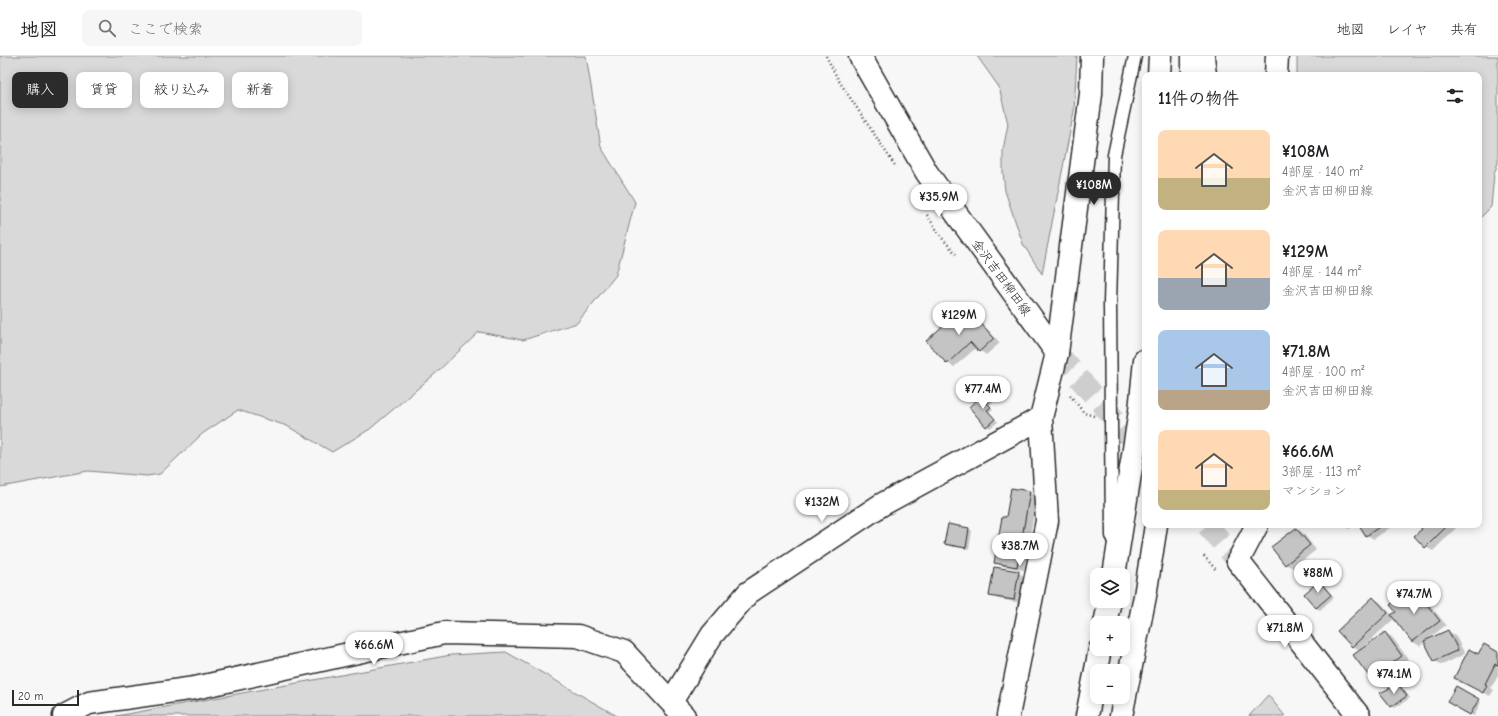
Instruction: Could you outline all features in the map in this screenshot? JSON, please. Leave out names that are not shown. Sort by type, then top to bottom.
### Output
[{"type":"main road","name":"金沢吉田柳田線","points":[[860,56],[927,173],[1057,353]]},
{"type":"main road","points":[[1008,716],[1047,521],[1041,418],[1057,353],[1091,94],[1092,56]]},
{"type":"main road","points":[[1159,72],[1160,56]]},
{"type":"main road","points":[[1193,56],[1193,72]]},
{"type":"main road","points":[[1276,72],[1277,56]]},
{"type":"main road","points":[[1114,568],[1142,391]]},
{"type":"main road","points":[[64,716],[89,703],[195,688],[444,633],[578,636],[624,652],[678,709],[712,635],[748,593],[881,505],[1041,418]]},
{"type":"main road","points":[[1121,716],[1145,596],[1156,528]]},
{"type":"main road","points":[[1255,528],[1238,561],[1359,716]]},
{"type":"main road","points":[[1087,716],[1099,656]]},
{"type":"lane","points":[[1113,568],[1110,304],[1114,154],[1135,56]]},
{"type":"lane","points":[[1208,56],[1210,72]]},
{"type":"lane","points":[[1145,596],[1161,528]]},
{"type":"shaded area","points":[[0,56],[586,56],[601,147],[635,202],[616,275],[577,323],[523,340],[479,332],[436,373],[370,429],[332,452],[287,426],[238,410],[202,434],[160,474],[147,476],[88,471],[0,487]]},
{"type":"shaded area","points":[[977,56],[1077,56],[1074,111],[1042,274],[1023,244],[1005,191],[1003,150],[1008,124],[999,87]]},
{"type":"shaded area","points":[[1297,56],[1498,56],[1498,163],[1494,174],[1491,207],[1482,216],[1482,72],[1297,72]]},
{"type":"shaded area","points":[[506,652],[617,716],[116,716],[451,655]]},
{"type":"shaded area","points":[[1268,695],[1285,716],[1249,716]]},
{"type":"building","points":[[965,306],[994,338],[979,352],[970,342],[947,364],[926,341]]},
{"type":"building","points":[[985,392],[991,399],[987,403],[991,407],[987,410],[995,419],[986,427],[969,407]]},
{"type":"building","points":[[1011,488],[1030,491],[1017,567],[994,563],[1002,517],[1006,517]]},
{"type":"building","points":[[948,524],[969,528],[966,548],[944,544]]},
{"type":"building","points":[[1296,528],[1310,545],[1285,565],[1271,547]]},
{"type":"building","points":[[1361,528],[1378,528],[1366,536]]},
{"type":"building","points":[[1421,528],[1445,528],[1425,548],[1414,536],[1422,529]]},
{"type":"building","points":[[994,567],[1019,571],[1014,600],[989,596]]},
{"type":"building","points":[[1319,581],[1331,595],[1316,608],[1304,594]]},
{"type":"building","points":[[1413,587],[1440,621],[1412,642],[1391,615],[1396,612],[1390,605]]},
{"type":"building","points":[[1373,597],[1388,613],[1352,647],[1337,631]]},
{"type":"building","points":[[1448,630],[1458,650],[1434,661],[1424,641]]},
{"type":"building","points":[[1385,632],[1402,656],[1371,679],[1353,655]]},
{"type":"building","points":[[1484,644],[1498,652],[1498,665],[1495,664],[1485,684],[1487,685],[1483,693],[1454,678],[1469,649],[1478,654]]},
{"type":"building","points":[[1398,684],[1407,696],[1391,707],[1380,693]]},
{"type":"building","points":[[1456,686],[1479,699],[1470,715],[1447,702]]},
{"type":"tunnel","points":[[1057,353],[1142,451]]},
{"type":"tunnel","points":[[1210,528],[1238,561]]}]
